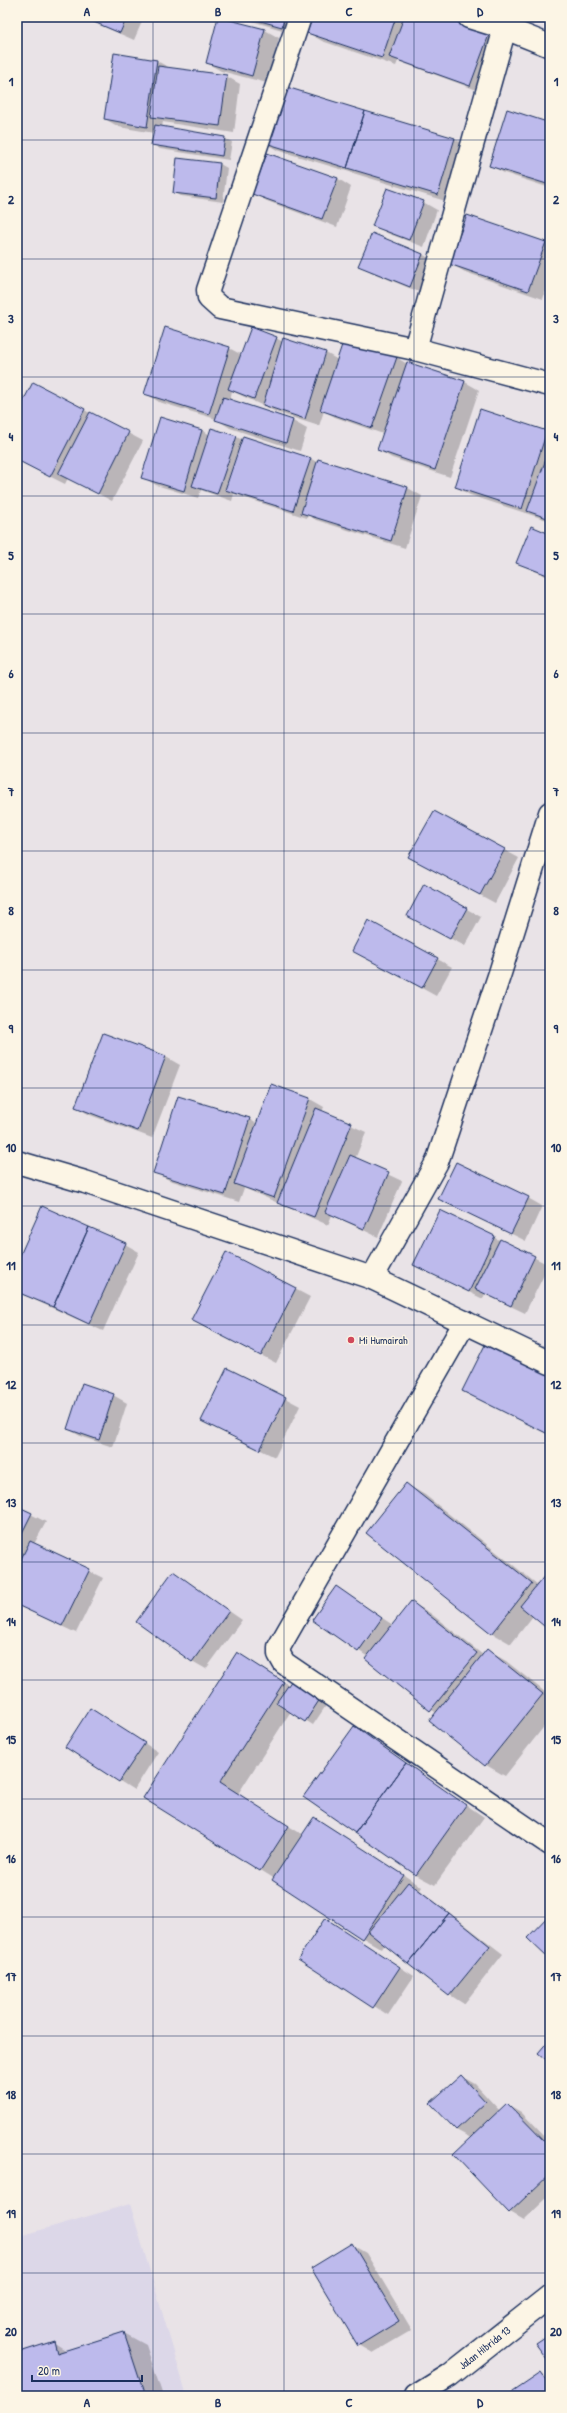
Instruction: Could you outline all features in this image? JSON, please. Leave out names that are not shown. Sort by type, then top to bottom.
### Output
[{"type":"street","points":[[300,17],[208,290],[209,298],[220,308],[415,349],[550,385]]},
{"type":"street","points":[[469,17],[505,28],[550,46]]},
{"type":"street","points":[[415,349],[505,28]]},
{"type":"street","points":[[372,1278],[437,1162],[500,973],[550,813]]},
{"type":"street","points":[[17,1162],[85,1182],[372,1278],[550,1363]]},
{"type":"street","points":[[466,1322],[279,1647],[279,1654],[284,1663],[550,1844]]},
{"type":"street","name":"Jalan Hibrida 13","points":[[416,2396],[450,2375],[550,2296]]},
{"type":"shaded area","points":[[130,2204],[187,2396],[17,2396],[17,2237]]},
{"type":"building","points":[[82,17],[127,17],[120,33]]},
{"type":"building","points":[[218,17],[265,29],[252,76],[206,63]]},
{"type":"building","points":[[246,17],[285,17],[282,27]]},
{"type":"building","points":[[312,17],[396,17],[382,58],[307,33]]},
{"type":"building","points":[[404,17],[448,17],[490,32],[470,86],[389,57]]},
{"type":"building","points":[[114,53],[157,60],[147,127],[104,119]]},
{"type":"building","points":[[158,66],[227,75],[220,126],[151,117]]},
{"type":"building","points":[[280,85],[365,111],[347,168],[262,142]]},
{"type":"building","points":[[507,109],[550,123],[550,185],[489,166]]},
{"type":"building","points":[[365,111],[455,138],[438,195],[347,168]]},
{"type":"building","points":[[155,125],[225,137],[222,156],[151,145]]},
{"type":"building","points":[[267,153],[338,178],[322,219],[252,194]]},
{"type":"building","points":[[177,158],[220,163],[216,198],[173,193]]},
{"type":"building","points":[[387,188],[424,201],[409,240],[372,226]]},
{"type":"building","points":[[467,215],[546,242],[528,291],[449,264]]},
{"type":"building","points":[[372,233],[423,254],[410,287],[358,266]]},
{"type":"building","points":[[165,327],[230,347],[209,414],[144,394]]},
{"type":"building","points":[[251,327],[277,337],[254,399],[228,389]]},
{"type":"building","points":[[283,338],[326,352],[305,419],[263,405]]},
{"type":"building","points":[[344,339],[397,357],[372,428],[320,410]]},
{"type":"building","points":[[407,362],[465,381],[435,470],[377,450]]},
{"type":"building","points":[[33,382],[85,409],[50,477],[17,460],[17,413]]},
{"type":"building","points":[[223,397],[293,420],[286,443],[215,420]]},
{"type":"building","points":[[480,409],[547,431],[522,509],[455,487]]},
{"type":"building","points":[[90,412],[129,432],[98,494],[58,474]]},
{"type":"building","points":[[160,417],[202,430],[184,491],[141,478]]},
{"type":"building","points":[[211,428],[237,436],[217,494],[192,486]]},
{"type":"building","points":[[243,436],[311,458],[293,511],[225,490]]},
{"type":"building","points":[[550,448],[550,519],[527,511]]},
{"type":"building","points":[[318,459],[408,487],[391,541],[301,513]]},
{"type":"building","points":[[531,526],[550,534],[550,576],[516,563]]},
{"type":"building","points":[[434,811],[505,849],[480,895],[408,857]]},
{"type":"building","points":[[550,882],[550,894],[546,892]]},
{"type":"building","points":[[424,884],[467,908],[450,939],[407,916]]},
{"type":"building","points":[[368,920],[438,958],[422,988],[352,951]]},
{"type":"building","points":[[103,1033],[166,1056],[138,1131],[75,1107]]},
{"type":"building","points":[[271,1084],[310,1098],[274,1198],[234,1184]]},
{"type":"building","points":[[178,1096],[250,1118],[225,1195],[153,1173]]},
{"type":"building","points":[[316,1108],[352,1123],[314,1217],[277,1203]]},
{"type":"building","points":[[350,1155],[389,1172],[364,1229],[325,1212]]},
{"type":"building","points":[[456,1162],[529,1197],[511,1234],[438,1199]]},
{"type":"building","points":[[42,1206],[89,1227],[53,1307],[17,1292],[17,1262]]},
{"type":"building","points":[[440,1210],[495,1236],[469,1292],[413,1265]]},
{"type":"building","points":[[89,1227],[126,1243],[89,1324],[53,1307]]},
{"type":"building","points":[[500,1239],[535,1256],[511,1306],[475,1289]]},
{"type":"building","points":[[226,1252],[296,1288],[261,1356],[191,1320]]},
{"type":"building","points":[[487,1341],[550,1372],[550,1435],[462,1391]]},
{"type":"building","points":[[227,1368],[286,1397],[260,1450],[201,1421]]},
{"type":"building","points":[[82,1383],[114,1394],[99,1440],[67,1429]]},
{"type":"building","points":[[406,1483],[532,1583],[492,1634],[366,1533]]},
{"type":"building","points":[[17,1506],[32,1513],[17,1543]]},
{"type":"building","points":[[30,1541],[90,1569],[62,1626],[17,1605],[17,1567]]},
{"type":"building","points":[[550,1569],[550,1631],[520,1606]]},
{"type":"building","points":[[173,1571],[229,1611],[192,1662],[136,1622]]},
{"type":"building","points":[[336,1586],[382,1618],[358,1652],[312,1620]]},
{"type":"building","points":[[411,1601],[477,1653],[430,1711],[365,1659]]},
{"type":"building","points":[[487,1649],[543,1694],[485,1766],[429,1721]]},
{"type":"building","points":[[237,1652],[284,1682],[220,1782],[289,1826],[260,1871],[143,1798]]},
{"type":"building","points":[[292,1680],[320,1699],[305,1722],[276,1703]]},
{"type":"building","points":[[90,1708],[145,1743],[119,1782],[65,1747]]},
{"type":"building","points":[[354,1726],[406,1763],[355,1833],[303,1797]]},
{"type":"building","points":[[406,1763],[466,1805],[416,1875],[355,1833]]},
{"type":"building","points":[[314,1817],[404,1875],[362,1939],[272,1880]]},
{"type":"building","points":[[408,1882],[449,1913],[408,1964],[368,1932]]},
{"type":"building","points":[[449,1913],[490,1946],[449,1996],[408,1964]]},
{"type":"building","points":[[550,1914],[550,1960],[527,1938]]},
{"type":"building","points":[[325,1918],[400,1967],[373,2008],[298,1959]]},
{"type":"building","points":[[550,2039],[550,2063],[538,2053]]},
{"type":"building","points":[[461,2075],[486,2102],[456,2130],[430,2103]]},
{"type":"building","points":[[507,2103],[550,2147],[550,2174],[509,2213],[453,2154]]},
{"type":"building","points":[[352,2243],[399,2321],[358,2346],[311,2268]]},
{"type":"building","points":[[124,2332],[145,2396],[17,2396],[17,2353],[54,2341],[57,2353]]},
{"type":"building","points":[[550,2333],[550,2363],[535,2343]]},
{"type":"building","points":[[541,2373],[550,2386],[550,2396],[507,2396]]},
{"type":"place","name":"Mi Humairah","points":[[351,1340]]}]
